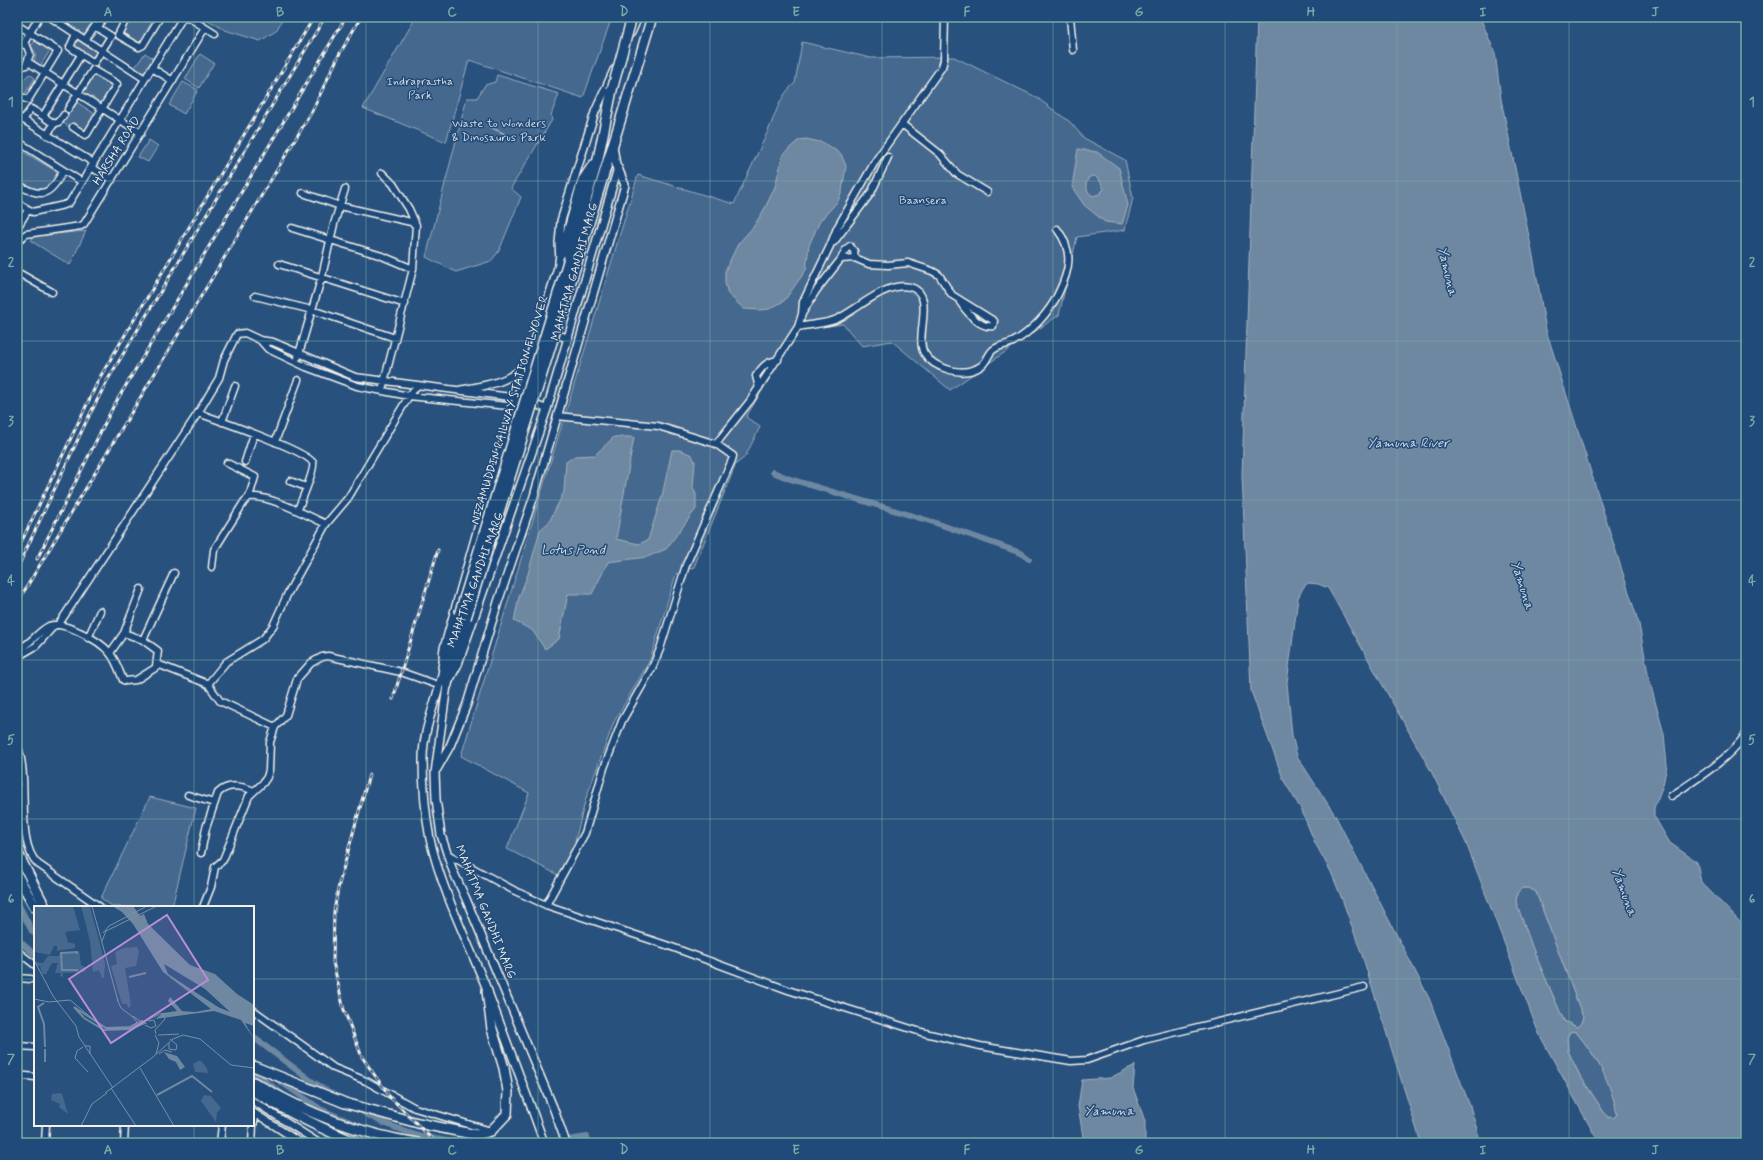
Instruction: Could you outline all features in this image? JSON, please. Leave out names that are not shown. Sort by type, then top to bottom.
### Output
[{"type":"highway","name":"NIZAMUDDIN RAILWAY STATION FLYOVER","points":[[586,218],[612,90],[632,17]]},
{"type":"highway","name":"MAHATMA GANDHI MARG","points":[[613,146],[652,17]]},
{"type":"highway","name":"NIZAMUDDIN RAILWAY STATION FLYOVER","points":[[442,685],[451,662],[463,616],[586,218],[613,146]]},
{"type":"highway","points":[[560,261],[583,180],[598,159]]},
{"type":"highway","name":"NIZAMUDDIN RAILWAY STATION FLYOVER","points":[[443,667],[463,616]]},
{"type":"highway","points":[[17,852],[45,906]]},
{"type":"highway","points":[[17,875],[35,906]]},
{"type":"highway","points":[[254,1066],[345,1103],[418,1123],[477,1135],[491,1131],[507,1114],[508,1092],[504,1068],[492,1029],[487,991]]},
{"type":"highway","points":[[254,1083],[304,1109],[327,1118],[379,1135],[417,1143]]},
{"type":"highway","points":[[254,1092],[348,1143]]},
{"type":"highway","points":[[328,1132],[357,1143]]},
{"type":"main road","name":"MAHATMA GANDHI MARG","points":[[566,1143],[553,1107],[453,871],[441,835],[436,799],[435,773],[442,685],[442,658],[493,476],[560,261],[559,243],[561,221],[593,120],[638,17]]},
{"type":"main road","name":"MAHATMA GANDHI MARG","points":[[544,1143],[487,991],[467,945],[430,840],[425,801],[423,756],[427,730],[442,685],[458,664],[547,409],[618,168],[613,146]]},
{"type":"main road","points":[[435,773],[450,746],[467,704],[534,496],[626,185],[618,168]]},
{"type":"main road","points":[[539,329],[568,338]]},
{"type":"main road","points":[[461,390],[483,386],[505,379],[517,373],[530,357]]},
{"type":"main road","points":[[493,476],[522,484]]},
{"type":"street","points":[[17,68],[22,68],[28,62],[30,54],[20,42],[29,33],[38,17]]},
{"type":"street","points":[[50,17],[145,79]]},
{"type":"street","points":[[97,28],[105,17]]},
{"type":"street","points":[[118,35],[127,17]]},
{"type":"street","points":[[76,34],[70,46],[94,63],[113,34],[118,35],[136,46],[141,46],[160,17]]},
{"type":"street","points":[[17,203],[33,212],[69,203],[183,17]]},
{"type":"street","points":[[188,17],[214,34]]},
{"type":"street","points":[[716,444],[759,388],[798,327],[802,314],[803,302],[830,246],[836,228],[863,181],[944,64],[945,17]]},
{"type":"street","points":[[1070,17],[1073,50]]},
{"type":"street","points":[[17,25],[58,51],[46,73],[28,100],[17,95]]},
{"type":"street","points":[[85,40],[95,26],[111,36]]},
{"type":"street","name":"HARSHA ROAD","points":[[26,234],[81,226],[87,220],[206,28]]},
{"type":"street","points":[[44,117],[81,55]]},
{"type":"street","points":[[28,62],[141,133]]},
{"type":"street","points":[[152,68],[173,81]]},
{"type":"street","points":[[68,109],[92,70],[95,70],[118,85],[86,135],[73,126]]},
{"type":"street","points":[[44,117],[52,108]]},
{"type":"street","points":[[23,120],[31,109],[54,124]]},
{"type":"street","points":[[47,135],[54,124],[59,122],[64,115]]},
{"type":"street","points":[[17,116],[92,165],[112,180]]},
{"type":"street","points":[[902,124],[940,154],[957,174],[987,192]]},
{"type":"street","points":[[17,142],[82,182]]},
{"type":"street","points":[[830,246],[871,193],[888,157]]},
{"type":"street","points":[[17,184],[32,193],[46,193],[52,189],[63,171]]},
{"type":"street","points":[[381,391],[413,269],[416,225],[409,209],[393,184],[382,173]]},
{"type":"street","points":[[298,363],[299,353],[322,276],[330,240],[345,189]]},
{"type":"street","points":[[303,193],[340,206],[411,222],[416,225]]},
{"type":"street","points":[[17,242],[26,234],[17,228],[28,210]]},
{"type":"street","points":[[292,228],[382,256],[413,269]]},
{"type":"street","points":[[798,327],[836,319],[879,294],[901,286],[910,287],[918,292],[923,301],[922,343],[923,351],[927,357],[933,363],[944,368],[961,372],[974,369],[985,362],[992,350],[1017,340],[1036,324],[1044,316],[1058,294],[1069,259],[1064,238],[1057,230]]},
{"type":"street","points":[[802,314],[816,291],[850,246],[854,251],[855,258]]},
{"type":"street","points":[[841,259],[855,258],[869,264],[888,265],[908,263],[932,271],[939,275],[952,295],[960,302],[968,313],[989,327],[993,326],[994,321],[988,316],[960,302]]},
{"type":"street","points":[[279,264],[322,276],[405,304]]},
{"type":"street","points":[[17,272],[52,292]]},
{"type":"street","points":[[256,296],[312,310],[396,338]]},
{"type":"street","points":[[17,657],[36,646],[57,625],[198,413],[219,378],[224,360],[237,334],[245,333],[260,340],[268,349],[345,383],[409,396],[547,409]]},
{"type":"street","points":[[260,340],[269,340],[346,374],[384,382],[518,398],[547,409]]},
{"type":"street","points":[[759,388],[756,376],[763,365],[778,360]]},
{"type":"street","points":[[275,442],[298,380]]},
{"type":"street","points":[[222,422],[235,386]]},
{"type":"street","points":[[208,684],[226,662],[263,639],[273,626],[288,593],[326,524],[348,498],[409,396],[417,386]]},
{"type":"street","points":[[198,413],[275,442],[306,456],[313,464],[299,507]]},
{"type":"street","points":[[546,905],[585,833],[604,768],[619,730],[660,649],[686,565],[733,456],[716,444],[658,426],[557,416]]},
{"type":"street","points":[[17,420],[17,426]]},
{"type":"street","points":[[245,462],[254,434]]},
{"type":"street","points":[[212,567],[214,550],[244,502],[249,497],[255,477],[226,463]]},
{"type":"street","points":[[290,480],[306,487]]},
{"type":"street","points":[[249,497],[255,496],[268,500],[326,524]]},
{"type":"street","points":[[143,640],[174,573]]},
{"type":"street","points":[[110,653],[124,633],[141,589]]},
{"type":"street","points":[[88,638],[100,611]]},
{"type":"street","points":[[17,650],[28,644],[42,630],[51,625],[57,625],[102,645],[110,653],[123,680],[126,682],[136,680],[156,666],[164,666],[208,684],[220,701],[275,726]]},
{"type":"street","points":[[124,633],[143,640],[158,651],[156,666]]},
{"type":"street","points":[[203,906],[211,887],[215,866],[223,860],[249,796],[263,783],[267,776],[269,770],[270,742],[275,726],[286,715],[297,679],[311,663],[322,657],[328,656],[401,672],[442,685]]},
{"type":"street","points":[[1671,796],[1714,768],[1738,745],[1746,734]]},
{"type":"street","points":[[17,745],[22,759],[26,833],[31,856],[38,864],[99,906]]},
{"type":"street","points":[[201,853],[218,793],[224,789],[234,786],[245,787],[254,791]]},
{"type":"street","points":[[188,795],[214,803]]},
{"type":"street","points":[[447,854],[508,888],[546,905],[669,946],[788,990],[921,1032],[987,1047],[1071,1061],[1087,1060],[1144,1040],[1364,987]]},
{"type":"street","points":[[17,952],[34,964]]},
{"type":"street","points":[[17,978],[31,979]]},
{"type":"street","points":[[254,1011],[334,1068],[366,1082],[415,1108],[491,1131]]},
{"type":"street","points":[[17,1046],[34,1047]]},
{"type":"street","points":[[17,1075],[34,1077]]},
{"type":"street","points":[[254,1102],[319,1143]]},
{"type":"street","points":[[255,1113],[301,1143]]},
{"type":"street","points":[[45,1143],[46,1126]]},
{"type":"street","points":[[124,1143],[125,1126]]},
{"type":"street","points":[[220,1143],[222,1126]]},
{"type":"street","points":[[252,1143],[253,1126]]},
{"type":"green space","points":[[56,17],[100,17],[94,26],[90,25],[84,34]]},
{"type":"green space","points":[[128,17],[158,17],[142,43],[132,46],[119,31]]},
{"type":"green space","points":[[203,17],[284,17],[276,31],[260,41],[225,30]]},
{"type":"green space","name":"Indraprastha Park","points":[[416,17],[612,17],[583,98],[469,60],[446,142],[363,108]]},
{"type":"green space","points":[[36,39],[51,49],[40,66],[34,62],[36,53],[31,46]]},
{"type":"green space","points":[[76,39],[97,52],[93,59],[72,46]]},
{"type":"green space","name":"Baansera","points":[[802,42],[871,58],[954,57],[1036,97],[1070,122],[1084,138],[1125,160],[1133,198],[1125,230],[1077,237],[1059,315],[950,390],[892,341],[862,346],[843,324],[799,330],[746,417],[760,427],[745,457],[736,464],[694,567],[676,574],[650,660],[614,722],[586,798],[573,849],[558,875],[507,849],[529,793],[461,756],[638,175],[734,204],[778,106],[785,94],[795,83]]},
{"type":"green space","points":[[145,53],[154,59],[144,76],[134,69]]},
{"type":"green space","points":[[200,54],[214,63],[199,88],[185,79]]},
{"type":"green space","points":[[93,71],[116,85],[103,107],[80,92]]},
{"type":"green space","points":[[29,74],[35,78],[24,95],[17,91],[17,80],[24,79]]},
{"type":"green space","name":"Waste to Wonders & Dinosaurus Park","points":[[497,75],[559,94],[551,115],[552,120],[511,188],[521,197],[499,251],[491,261],[456,272],[426,257],[467,98],[477,98],[485,85],[495,82]]},
{"type":"green space","points":[[183,82],[198,90],[184,114],[169,105]]},
{"type":"green space","points":[[75,101],[98,116],[85,137],[62,122]]},
{"type":"green space","points":[[149,140],[158,146],[148,162],[138,157]]},
{"type":"green space","points":[[17,148],[59,173],[50,185],[41,189],[30,186],[17,179]]},
{"type":"green space","points":[[86,231],[70,265],[31,241],[34,236]]},
{"type":"green space","points":[[150,797],[196,808],[172,906],[112,906],[101,898]]},
{"type":"green space","points":[[1522,888],[1529,888],[1536,892],[1583,1017],[1581,1023],[1577,1027],[1564,1021],[1533,950],[1516,902],[1517,893]]},
{"type":"green space","points":[[1571,1031],[1576,1032],[1591,1051],[1607,1080],[1617,1114],[1614,1118],[1607,1117],[1579,1074],[1568,1051],[1567,1037]]},
{"type":"water","name":"Yamuna River","points":[[1257,17],[1480,17],[1495,53],[1501,99],[1534,261],[1546,330],[1639,624],[1649,679],[1664,734],[1667,765],[1663,785],[1654,808],[1654,816],[1670,843],[1697,862],[1701,882],[1746,928],[1746,1143],[1599,1143],[1539,1034],[1466,843],[1431,771],[1328,588],[1318,584],[1308,583],[1303,588],[1298,598],[1287,683],[1292,735],[1297,756],[1335,815],[1429,998],[1470,1106],[1481,1143],[1421,1143],[1362,955],[1342,899],[1331,872],[1315,843],[1301,809],[1284,781],[1251,691],[1242,475]],"holes":[[[1522,888],[1529,888],[1536,892],[1583,1017],[1581,1023],[1577,1027],[1564,1021],[1533,949],[1516,902],[1517,893]],[[1571,1031],[1576,1032],[1584,1041],[1602,1070],[1614,1102],[1617,1114],[1614,1118],[1607,1117],[1579,1074],[1568,1051],[1567,1037]]]},
{"type":"water","points":[[806,139],[824,143],[841,154],[846,166],[842,191],[838,201],[820,221],[809,245],[806,270],[784,301],[769,309],[744,309],[728,294],[725,283],[725,271],[738,244],[754,226],[765,208],[775,187],[783,154],[799,140]]},
{"type":"water","points":[[1078,149],[1097,152],[1119,168],[1128,205],[1122,224],[1105,222],[1084,205],[1072,187]],"holes":[[[1095,176],[1100,181],[1104,189],[1099,194],[1093,196],[1088,192],[1086,184],[1089,177]]]},
{"type":"water","name":"Lotus Pond","points":[[614,437],[634,437],[616,539],[639,544],[648,540],[662,496],[672,450],[680,450],[692,455],[695,462],[693,488],[696,494],[696,509],[666,549],[647,557],[608,562],[592,594],[568,594],[559,639],[545,649],[532,630],[514,621],[519,597],[528,574],[540,530],[549,522],[564,492],[566,462],[575,456],[595,455]]},
{"type":"water","name":"Yamuna","points":[[1135,1065],[1133,1088],[1145,1121],[1145,1143],[1084,1143],[1078,1106],[1082,1080],[1110,1078]]},
{"type":"waterway","points":[[488,126],[505,134]]},
{"type":"waterway","points":[[773,472],[790,479],[933,522],[1021,553],[1029,559]]},
{"type":"waterway","points":[[17,865],[21,874],[32,887]]},
{"type":"waterway","points":[[17,902],[34,933]]},
{"type":"waterway","points":[[17,939],[34,954]]},
{"type":"waterway","points":[[254,1038],[310,1080],[334,1095]]},
{"type":"waterway","points":[[254,1073],[282,1094]]},
{"type":"waterway","points":[[277,1079],[320,1109],[359,1126]]},
{"type":"waterway","points":[[356,1108],[368,1115],[408,1132],[436,1139],[465,1143]]},
{"type":"waterway","points":[[549,1143],[587,1137],[588,1143]]},
{"type":"railway","points":[[17,551],[100,377],[314,17]]},
{"type":"railway","points":[[17,569],[86,422],[107,381],[325,17]]},
{"type":"railway","points":[[37,559],[113,407],[346,17]]},
{"type":"railway","points":[[17,603],[311,113],[339,55],[361,17]]},
{"type":"railway","points":[[393,699],[438,550]]},
{"type":"railway","points":[[369,775],[339,884],[334,911],[333,962],[344,1010],[362,1057],[390,1097],[436,1143]]}]
